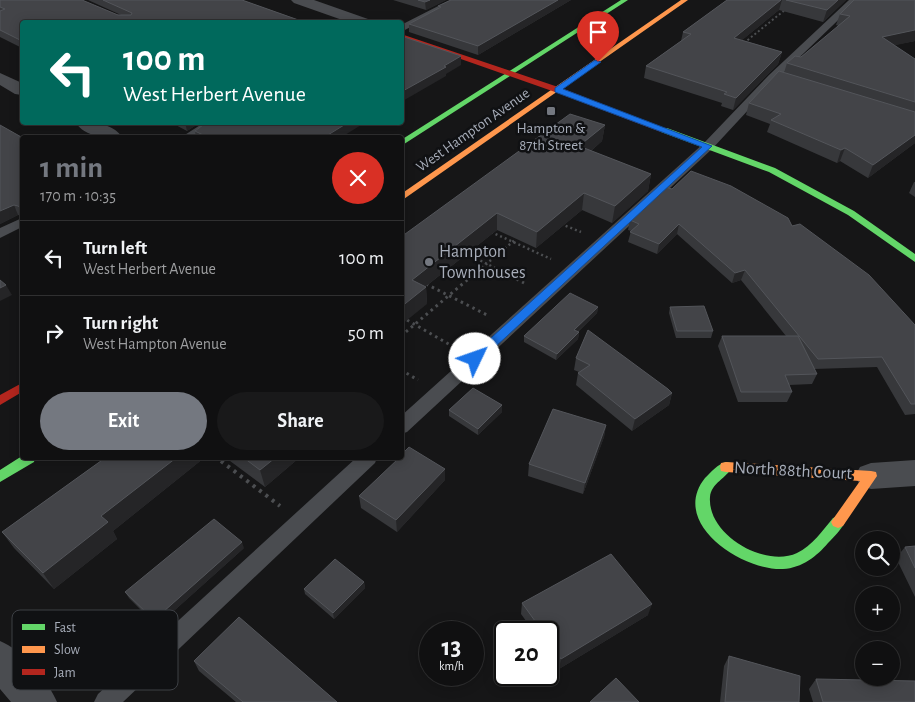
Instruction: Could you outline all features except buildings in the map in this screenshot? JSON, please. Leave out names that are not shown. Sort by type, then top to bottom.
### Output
[{"type":"main road","name":"West Hampton Avenue","points":[[404,142],[625,0]]},
{"type":"main road","name":"West Hampton Avenue","points":[[404,196],[685,0]]},
{"type":"main road","points":[[404,37],[558,90],[772,170],[851,213],[915,259]]},
{"type":"main road","points":[[0,401],[20,388]]},
{"type":"main road","points":[[0,478],[26,460]]},
{"type":"main road","name":"North 88th Court","points":[[726,467],[871,476],[821,541],[798,559],[771,563],[748,558],[719,537],[707,518],[703,498],[712,478],[726,467]]},
{"type":"street","points":[[299,0],[356,20]]},
{"type":"street","points":[[0,78],[20,89]]},
{"type":"street","points":[[89,125],[108,135]]},
{"type":"street","name":"North 88th Court","points":[[871,476],[915,473]]},
{"type":"street","points":[[0,660],[12,674]]},
{"type":"street","points":[[26,690],[37,702]]},
{"type":"lane","points":[[404,27],[457,0]]},
{"type":"lane","points":[[404,424],[708,146],[778,79],[854,0]]},
{"type":"lane","points":[[192,135],[210,125]]},
{"type":"lane","points":[[0,234],[20,223]]},
{"type":"lane","points":[[178,634],[366,460]]},
{"type":"lane","points":[[106,702],[119,690]]},
{"type":"path","points":[[744,43],[788,6]]},
{"type":"path","points":[[557,222],[602,242]]},
{"type":"path","points":[[488,230],[572,269]]},
{"type":"path","points":[[404,334],[515,241]]},
{"type":"path","points":[[467,254],[546,293]]},
{"type":"path","points":[[423,282],[510,327]]},
{"type":"path","points":[[407,320],[475,359]]},
{"type":"path","points":[[220,460],[299,521]]},
{"type":"traffic: fast","points":[[404,142],[625,0]]},
{"type":"traffic: fast","points":[[664,130],[772,170],[851,213],[915,259]]},
{"type":"traffic: fast","points":[[0,477],[26,460]]},
{"type":"traffic: fast","points":[[726,467],[712,480],[704,492],[704,512],[710,526],[721,539],[751,557],[768,562],[784,563],[799,559],[815,547],[838,522]]},
{"type":"traffic: slow","points":[[404,196],[685,0]]},
{"type":"traffic: slow","points":[[726,467],[871,476],[838,522]]},
{"type":"traffic: jam","points":[[404,37],[558,90],[664,130]]},
{"type":"traffic: jam","points":[[0,401],[20,388]]},
{"type":"place","name":"Hampton & 87th Street","points":[[551,111]]},
{"type":"place","name":"Hampton Townhouses","points":[[429,262]]},
{"type":"route","points":[[475,359],[708,146],[558,90],[598,62]]}]
